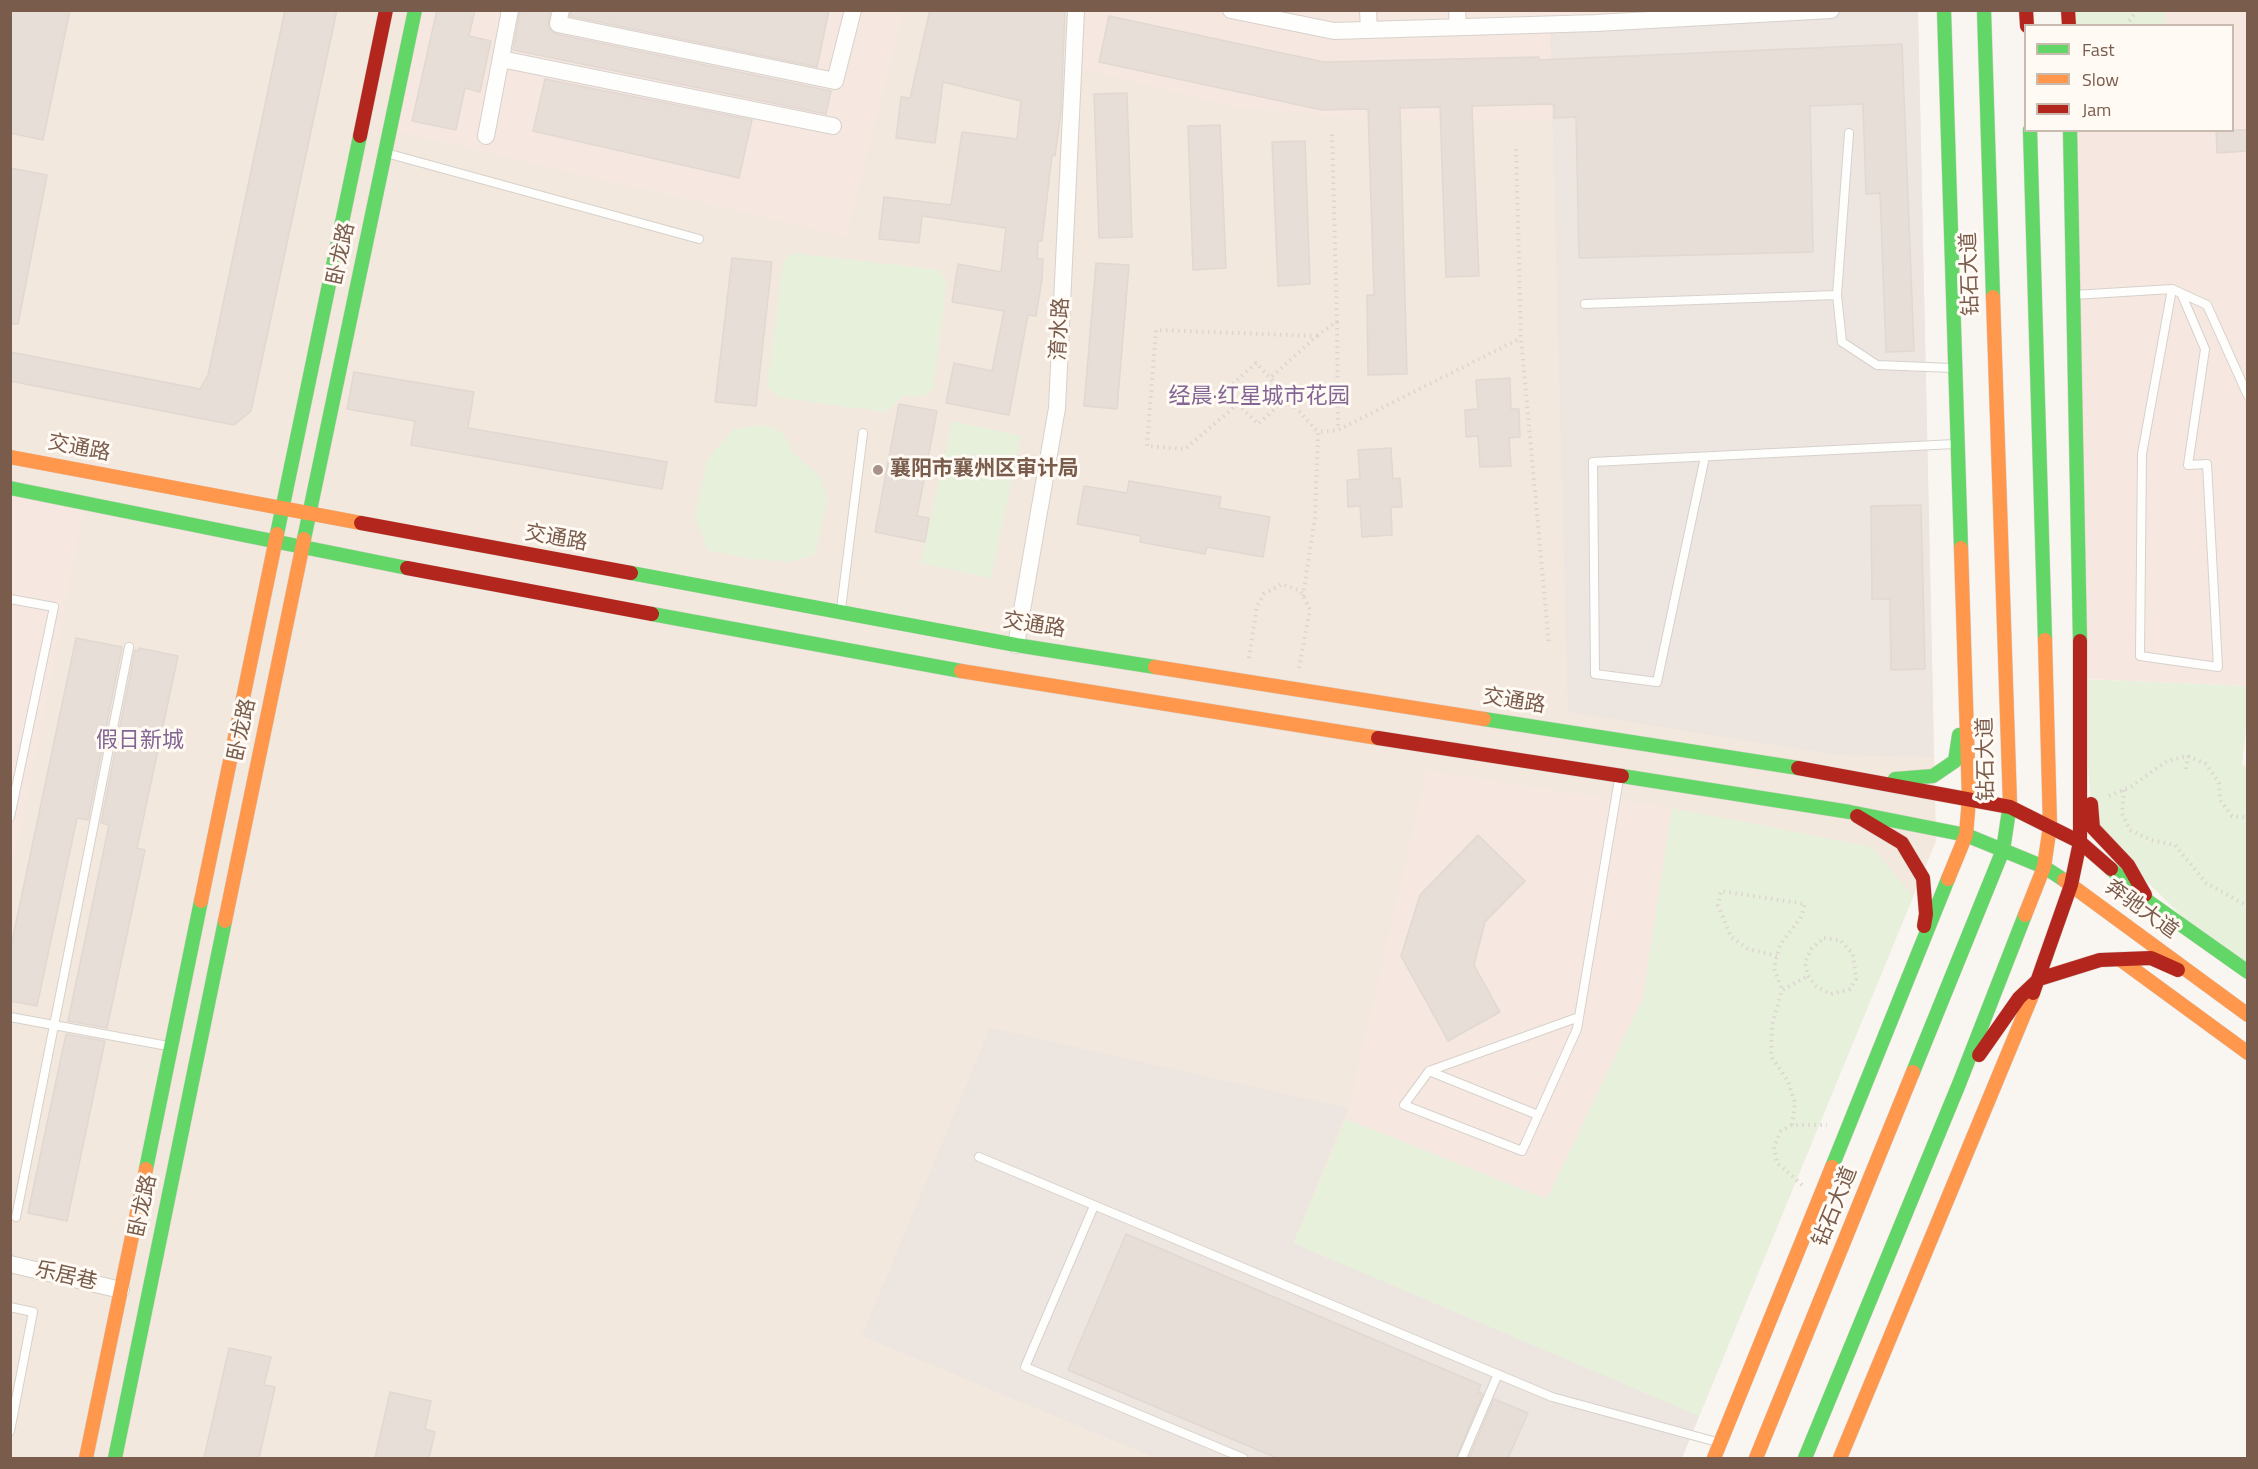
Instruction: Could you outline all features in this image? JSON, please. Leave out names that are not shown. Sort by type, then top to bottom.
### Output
[{"type":"main road","name":"卧龙路","points":[[86,1458],[386,10]]},
{"type":"main road","name":"卧龙路","points":[[115,1458],[309,514],[416,10]]},
{"type":"main road","points":[[1714,1458],[1725,1445],[1820,1197],[1966,835],[1969,799],[1958,444],[1962,406],[1956,368],[1944,10]]},
{"type":"main road","name":"钻石大道","points":[[1753,1457],[2004,850],[2010,807],[1992,404],[1984,10]]},
{"type":"main road","points":[[1805,1458],[1959,1084],[2044,867],[2050,826],[2030,132]]},
{"type":"main road","points":[[1840,1458],[2039,979],[2071,885],[2080,842],[2082,734],[2070,132]]},
{"type":"main road","points":[[2035,294],[2074,295]]},
{"type":"main road","name":"交通路","points":[[10,457],[1016,645],[1879,781],[2010,807],[2050,826]]},
{"type":"main road","points":[[10,488],[275,544],[1005,679],[1850,812],[1966,835],[2004,850]]},
{"type":"main road","points":[[1879,781],[1933,776],[1955,762],[1966,697]]},
{"type":"main road","points":[[2082,734],[2093,828],[2128,865],[2149,902]]},
{"type":"main road","points":[[1850,812],[1902,843],[1923,878],[1926,914],[1919,953]]},
{"type":"main road","name":"奔驰大道","points":[[2050,826],[2080,842],[2149,902],[2247,972]]},
{"type":"main road","name":"奔驰大道","points":[[2004,850],[2044,867],[2071,885],[2247,1015]]},
{"type":"main road","points":[[1959,1084],[2019,998],[2039,979],[2100,960],[2151,958],[2194,976]]},
{"type":"main road","points":[[2121,960],[2247,1053]]},
{"type":"street","points":[[486,136],[510,10]]},
{"type":"street","points":[[561,10],[558,24],[835,81],[853,10]]},
{"type":"street","name":"淯水路","points":[[1016,645],[1058,408],[1076,10]]},
{"type":"street","points":[[1231,10],[1334,31],[1369,30],[1457,19],[1831,10]]},
{"type":"street","points":[[1368,10],[1369,30]]},
{"type":"street","points":[[501,59],[833,126]]},
{"type":"street","name":"乐居巷","points":[[10,1264],[121,1290]]},
{"type":"lane","points":[[1848,134],[1837,295],[1842,342],[1877,365],[1956,368]]},
{"type":"lane","points":[[385,153],[699,239]]},
{"type":"lane","points":[[2172,289],[2142,454],[2140,656],[2218,667],[2207,464],[2188,465],[2205,349],[2181,293]]},
{"type":"lane","points":[[2074,295],[2172,289],[2207,305],[2247,396]]},
{"type":"lane","points":[[1585,304],[1837,295]]},
{"type":"lane","points":[[840,613],[863,433]]},
{"type":"lane","points":[[1705,457],[1657,682],[1595,674],[1593,462],[1958,444]]},
{"type":"lane","points":[[10,599],[54,607],[10,817]]},
{"type":"lane","points":[[16,1217],[129,647]]},
{"type":"lane","points":[[1579,1017],[1429,1071],[1404,1105],[1522,1151],[1577,1029],[1620,776]]},
{"type":"lane","points":[[10,1017],[171,1047]]},
{"type":"lane","points":[[1429,1071],[1538,1115]]},
{"type":"lane","points":[[979,1157],[1552,1397],[1725,1445]]},
{"type":"lane","points":[[1094,1206],[1025,1366],[1243,1458]]},
{"type":"lane","points":[[10,1307],[33,1312],[10,1431]]},
{"type":"lane","points":[[1462,1458],[1498,1374]]},
{"type":"path","points":[[2127,24],[2137,10]]},
{"type":"path","points":[[1332,131],[1338,430]]},
{"type":"path","points":[[1516,149],[1521,338],[1549,645]]},
{"type":"path","points":[[1270,378],[1337,321]]},
{"type":"path","points":[[1238,404],[1185,449],[1147,446],[1156,330],[1317,336]]},
{"type":"path","points":[[1318,432],[1338,430],[1521,338]]},
{"type":"path","points":[[1287,398],[1258,424],[1225,391],[1256,363],[1318,432],[1315,518],[1303,596]]},
{"type":"path","points":[[1246,681],[1257,606],[1263,594],[1282,584],[1301,591],[1310,610],[1296,689]]},
{"type":"path","points":[[2089,789],[2105,798],[2124,790],[2167,761],[2188,756],[2206,765],[2219,783],[2220,800],[2232,816],[2247,818]]},
{"type":"path","points":[[2186,769],[2188,756]]},
{"type":"path","points":[[2124,790],[2122,813],[2130,830],[2151,840],[2175,845],[2206,883],[2247,906]]},
{"type":"path","points":[[1777,956],[1748,949],[1731,937],[1718,905],[1721,891],[1805,904],[1801,917],[1780,945],[1774,968],[1782,990],[1772,1024],[1771,1056],[1788,1081],[1795,1103],[1792,1125]]},
{"type":"path","points":[[1824,938],[1840,940],[1853,954],[1856,979],[1850,989],[1831,994],[1816,986],[1808,976],[1805,963],[1810,949],[1824,938]]},
{"type":"path","points":[[1782,990],[1808,976]]},
{"type":"path","points":[[1820,1197],[1787,1174],[1777,1163],[1774,1146],[1781,1131],[1792,1125],[1849,1124]]},
{"type":"shaded area","points":[[10,11],[1918,11],[1936,841],[1682,1458],[11,1458]]},
{"type":"shaded area","points":[[415,11],[903,11],[846,236],[390,130]]},
{"type":"shaded area","points":[[1076,11],[1831,11],[1550,24],[1553,121],[1354,118],[1231,106],[1074,66]]},
{"type":"shaded area","points":[[1831,11],[1918,11],[1934,757],[1837,755],[1568,712],[1550,24]]},
{"type":"shaded area","points":[[2068,11],[2247,11],[2247,686],[2081,679],[2070,132],[2234,132],[2234,24],[2069,24]]},
{"type":"shaded area","points":[[11,488],[85,504],[11,875]]},
{"type":"shaded area","points":[[1427,771],[1672,808],[1643,998],[1547,1200],[1346,1119]]},
{"type":"shaded area","points":[[990,1028],[1348,1108],[1293,1243],[1694,1413],[1699,1416],[1682,1458],[1156,1458],[862,1336]]},
{"type":"green space","points":[[2067,11],[2165,11],[2166,24],[2067,24]]},
{"type":"green space","points":[[792,253],[940,270],[947,283],[933,389],[924,396],[903,396],[886,412],[782,398],[767,387],[783,262]]},
{"type":"green space","points":[[952,421],[1021,436],[991,578],[921,563]]},
{"type":"green space","points":[[765,425],[783,433],[793,453],[819,475],[828,498],[815,555],[790,562],[746,558],[708,550],[695,517],[707,460],[733,429]]},
{"type":"green space","points":[[2081,679],[2247,686],[2247,721],[2242,765],[2248,766],[2247,972],[2217,951],[2093,828]]},
{"type":"green space","points":[[1672,808],[1872,847],[1913,897],[1699,1416],[1293,1243],[1346,1119],[1547,1199],[1643,998]]},
{"type":"building","points":[[10,10],[70,10],[43,140],[10,133]]},
{"type":"building","points":[[285,10],[337,10],[251,411],[234,425],[10,381],[10,352],[200,389],[208,375]]},
{"type":"building","points":[[437,10],[475,10],[469,36],[491,41],[480,92],[465,88],[456,130],[412,121]]},
{"type":"building","points":[[520,10],[550,10],[548,27],[556,34],[831,91],[826,114],[513,50]]},
{"type":"building","points":[[571,10],[829,10],[817,67],[570,16]]},
{"type":"building","points":[[930,10],[1065,10],[1061,111],[1055,156],[1052,155],[1042,241],[1038,241],[1037,259],[1043,259],[1042,279],[1036,316],[1028,315],[1009,415],[946,403],[954,363],[992,371],[1004,311],[952,302],[958,264],[1001,272],[1006,228],[922,216],[919,243],[879,239],[884,197],[951,205],[962,132],[1017,139],[1021,101],[943,82],[935,143],[896,138],[901,97],[910,98]]},
{"type":"building","points":[[1109,16],[1324,62],[1539,57],[1539,60],[1902,44],[1914,351],[1886,352],[1880,193],[1866,194],[1863,104],[1810,106],[1813,252],[1579,258],[1576,117],[1554,118],[1554,104],[1472,106],[1479,276],[1446,277],[1440,107],[1400,108],[1407,374],[1368,375],[1367,295],[1374,295],[1368,109],[1322,110],[1099,62]]},
{"type":"building","points":[[545,79],[752,120],[739,178],[533,131]]},
{"type":"building","points":[[1127,93],[1132,237],[1099,238],[1094,94]]},
{"type":"building","points":[[1220,125],[1226,268],[1193,270],[1188,126]]},
{"type":"building","points":[[2247,130],[2247,151],[2217,153],[2216,132]]},
{"type":"building","points":[[1305,141],[1310,284],[1278,286],[1272,142]]},
{"type":"building","points":[[10,168],[47,175],[18,324],[10,324]]},
{"type":"building","points":[[732,258],[772,262],[756,406],[715,402]]},
{"type":"building","points":[[1096,263],[1129,265],[1117,409],[1084,406]]},
{"type":"building","points":[[354,372],[474,392],[468,428],[667,462],[662,489],[411,445],[415,421],[347,409]]},
{"type":"building","points":[[1510,378],[1511,409],[1519,409],[1520,437],[1509,438],[1511,466],[1480,467],[1478,436],[1466,437],[1465,410],[1478,409],[1476,380]]},
{"type":"building","points":[[899,404],[937,411],[917,516],[929,518],[925,542],[875,532]]},
{"type":"building","points":[[1391,448],[1393,479],[1400,478],[1402,507],[1391,507],[1392,535],[1362,537],[1360,506],[1348,507],[1347,480],[1360,479],[1358,450]]},
{"type":"building","points":[[1129,481],[1221,497],[1219,508],[1270,517],[1263,557],[1207,547],[1205,554],[1140,542],[1141,536],[1077,524],[1084,486],[1127,493]]},
{"type":"building","points":[[1921,505],[1925,669],[1891,670],[1890,599],[1872,599],[1871,506]]},
{"type":"building","points":[[76,638],[122,647],[88,820],[77,818],[37,1006],[10,1001],[10,951]]},
{"type":"building","points":[[139,648],[178,656],[137,848],[145,850],[107,1028],[68,1021],[109,825],[101,823],[135,650],[139,651]]},
{"type":"building","points":[[1478,835],[1525,881],[1485,922],[1474,965],[1500,1012],[1448,1041],[1401,956],[1420,895]]},
{"type":"building","points":[[66,1034],[105,1041],[67,1221],[28,1213]]},
{"type":"building","points":[[1126,1234],[1481,1385],[1478,1392],[1483,1394],[1456,1458],[1277,1458],[1068,1370]]},
{"type":"building","points":[[229,1348],[271,1357],[264,1385],[275,1387],[259,1458],[204,1458]]},
{"type":"building","points":[[390,1392],[431,1401],[425,1429],[435,1432],[429,1458],[375,1458]]},
{"type":"building","points":[[1494,1399],[1528,1413],[1508,1458],[1469,1458]]},
{"type":"traffic: fast","points":[[304,539],[415,10]]},
{"type":"traffic: fast","points":[[1944,10],[1961,548]]},
{"type":"traffic: fast","points":[[1984,10],[1993,297]]},
{"type":"traffic: fast","points":[[2030,132],[2045,640]]},
{"type":"traffic: fast","points":[[2070,132],[2080,641]]},
{"type":"traffic: fast","points":[[277,534],[360,136]]},
{"type":"traffic: fast","points":[[10,488],[407,568]]},
{"type":"traffic: fast","points":[[631,573],[1016,645],[1155,667]]},
{"type":"traffic: fast","points":[[652,614],[961,671]]},
{"type":"traffic: fast","points":[[1484,719],[1798,768]]},
{"type":"traffic: fast","points":[[1895,779],[1933,776],[1955,761],[1959,735]]},
{"type":"traffic: fast","points":[[1622,776],[1850,812],[1966,835],[2044,867],[2064,880]]},
{"type":"traffic: fast","points":[[1913,1072],[2003,850],[2010,804]]},
{"type":"traffic: fast","points":[[2111,869],[2149,902],[2248,972]]},
{"type":"traffic: fast","points":[[1832,1167],[1948,879]]},
{"type":"traffic: fast","points":[[146,1169],[201,901]]},
{"type":"traffic: fast","points":[[1805,1458],[1959,1084],[2025,915]]},
{"type":"traffic: fast","points":[[115,1458],[225,921]]},
{"type":"traffic: slow","points":[[1993,297],[2010,804]]},
{"type":"traffic: slow","points":[[10,457],[361,523]]},
{"type":"traffic: slow","points":[[201,901],[277,534]]},
{"type":"traffic: slow","points":[[225,921],[304,539]]},
{"type":"traffic: slow","points":[[1948,879],[1966,835],[1969,799],[1961,548]]},
{"type":"traffic: slow","points":[[2025,915],[2044,867],[2050,826],[2045,640]]},
{"type":"traffic: slow","points":[[1155,667],[1484,719]]},
{"type":"traffic: slow","points":[[961,671],[1378,738]]},
{"type":"traffic: slow","points":[[2064,880],[2248,1015]]},
{"type":"traffic: slow","points":[[2121,960],[2248,1053]]},
{"type":"traffic: slow","points":[[1840,1458],[2033,993]]},
{"type":"traffic: slow","points":[[1756,1458],[1913,1072]]},
{"type":"traffic: slow","points":[[1714,1458],[1832,1167]]},
{"type":"traffic: slow","points":[[86,1458],[146,1169]]},
{"type":"traffic: jam","points":[[360,136],[386,10]]},
{"type":"traffic: jam","points":[[2026,10],[2027,24]]},
{"type":"traffic: jam","points":[[2068,10],[2069,24]]},
{"type":"traffic: jam","points":[[361,523],[631,573]]},
{"type":"traffic: jam","points":[[407,568],[652,614]]},
{"type":"traffic: jam","points":[[2033,993],[2071,885],[2080,842],[2080,641]]},
{"type":"traffic: jam","points":[[1378,738],[1622,776]]},
{"type":"traffic: jam","points":[[1798,768],[2010,807],[2080,842],[2111,869]]},
{"type":"traffic: jam","points":[[2091,804],[2093,828],[2128,865],[2145,895]]},
{"type":"traffic: jam","points":[[1857,816],[1902,843],[1923,878],[1926,914],[1924,926]]},
{"type":"traffic: jam","points":[[1979,1055],[2019,998],[2039,979],[2100,960],[2151,958],[2178,970]]},
{"type":"place","name":"襄阳市襄州区审计局","points":[[878,470]]},
{"type":"district","name":"经晨·红星城市花园","points":[[1259,398]]},
{"type":"district","name":"假日新城","points":[[140,742]]}]
